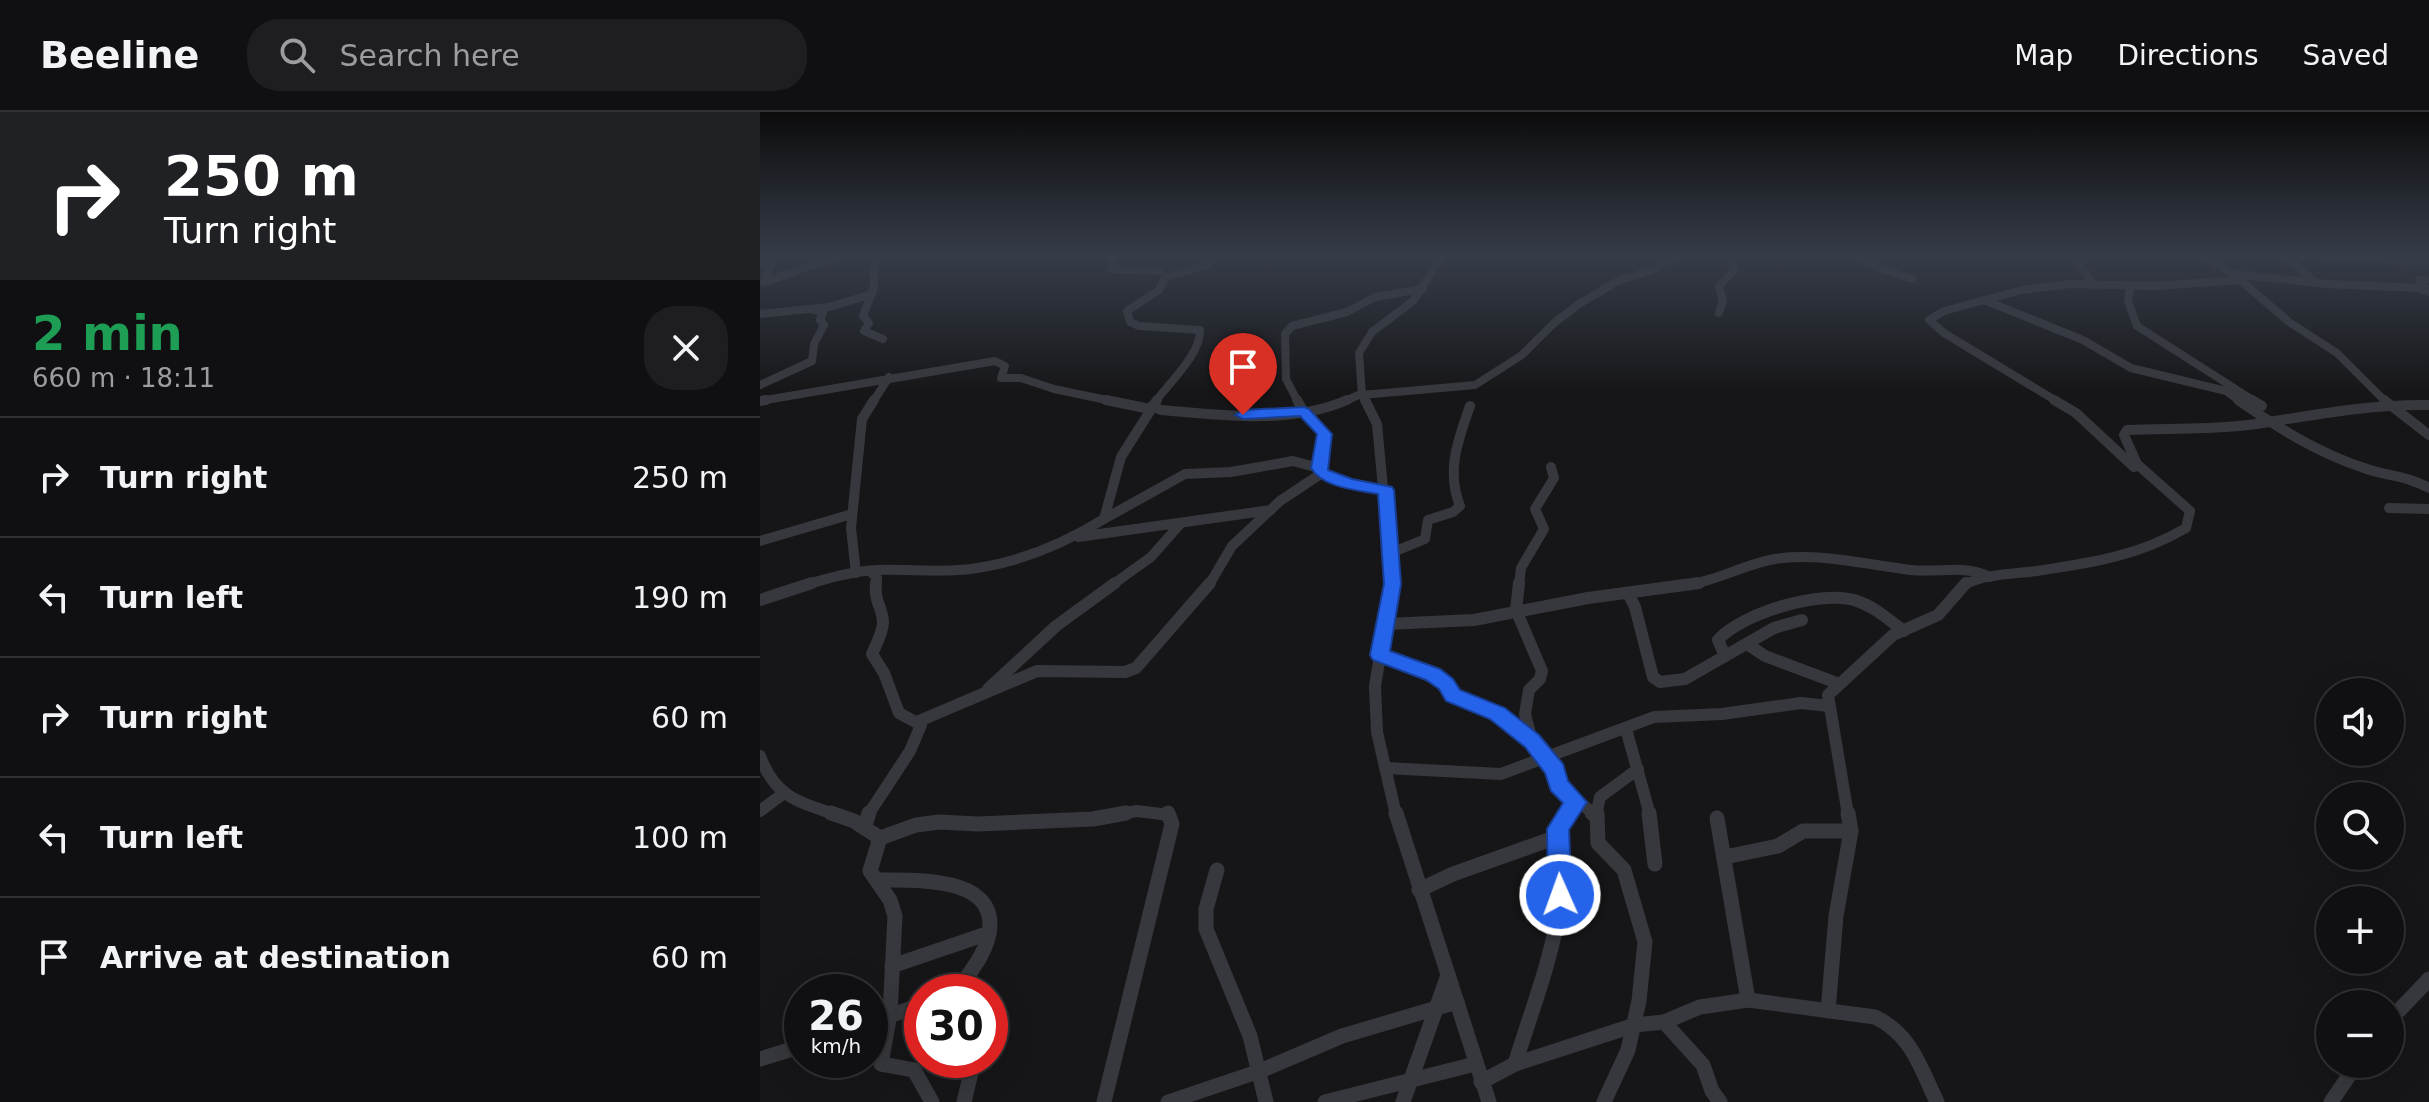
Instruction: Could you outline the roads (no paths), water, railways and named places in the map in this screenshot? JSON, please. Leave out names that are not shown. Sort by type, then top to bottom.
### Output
[{"type":"street","points":[[760,314],[814,310],[846,301]]},
{"type":"street","points":[[869,301],[863,316],[869,323],[864,332],[883,339]]},
{"type":"street","points":[[1104,519],[1121,457],[1140,431],[1151,408],[1191,355],[1201,335],[1200,330],[1139,326],[1130,322],[1127,311],[1142,301]]},
{"type":"street","points":[[870,571],[877,578],[874,600],[882,616],[883,627],[872,654],[884,673],[899,713],[919,721],[1037,671],[1125,672],[1136,668],[1204,593],[1232,546],[1320,470],[1325,434],[1304,412],[1285,374],[1286,330],[1347,312],[1367,301]]},
{"type":"street","points":[[1409,301],[1366,339],[1359,353],[1362,394],[1377,424],[1391,553],[1392,584],[1375,686],[1377,732],[1400,830],[1489,1102]]},
{"type":"street","points":[[760,401],[999,361],[1005,366],[1001,378],[1021,378],[1054,389],[1161,410],[1233,415],[1304,412],[1362,394],[1475,385],[1515,359],[1584,301]]},
{"type":"street","points":[[1719,313],[1723,301]]},
{"type":"street","points":[[1980,301],[1944,311],[1929,320],[1944,333],[2076,413],[2133,465],[2160,484]]},
{"type":"street","points":[[1987,301],[2083,340],[2131,368],[2226,391],[2269,422],[2339,460],[2395,477],[2414,479],[2429,488]]},
{"type":"street","points":[[2128,301],[2137,326],[2262,406]]},
{"type":"street","points":[[2265,301],[2289,322],[2337,353],[2388,404],[2429,435]]},
{"type":"street","points":[[760,385],[812,361],[814,344],[824,325],[820,320],[823,312],[814,310]]},
{"type":"street","points":[[856,573],[851,546],[852,514],[862,419],[889,377]]},
{"type":"street","points":[[1828,1011],[1836,916],[1851,831],[1829,706],[1828,695],[1837,683],[1893,635],[1938,615],[1966,583],[1990,577],[2082,567],[2162,543],[2186,528],[2190,513],[2136,462],[2125,431],[2269,422],[2291,415],[2388,404],[2429,405]]},
{"type":"street","points":[[1391,553],[1425,539],[1428,520],[1453,512],[1460,506],[1453,488],[1454,453],[1470,406]]},
{"type":"street","points":[[760,600],[856,573],[897,569],[940,572],[983,567],[1070,538],[1185,474],[1231,472],[1293,461],[1349,483],[1386,490]]},
{"type":"street","points":[[1532,741],[1525,714],[1527,698],[1542,671],[1516,610],[1521,568],[1544,529],[1535,509],[1554,478],[1551,467]]},
{"type":"street","points":[[2389,508],[2429,509]]},
{"type":"street","points":[[1070,538],[1271,510]]},
{"type":"street","points":[[760,541],[852,514]]},
{"type":"street","points":[[983,693],[1056,626],[1151,557],[1181,523]]},
{"type":"street","points":[[1387,624],[1463,621],[1709,581],[1757,562],[1781,558],[1866,562],[1914,570],[1975,569],[1990,577]]},
{"type":"street","points":[[1628,593],[1635,607],[1645,654],[1656,680],[1672,683],[1685,679],[1774,628],[1802,620]]},
{"type":"street","points":[[1725,656],[1718,640],[1728,627],[1774,609],[1808,603],[1855,600],[1904,631]]},
{"type":"street","points":[[1747,644],[1765,656],[1837,683]]},
{"type":"street","points":[[1379,655],[1433,674],[1446,684],[1453,695],[1498,713],[1532,741],[1555,770],[1559,785],[1596,816]]},
{"type":"street","points":[[1386,768],[1497,775],[1654,717],[1722,714],[1801,703],[1829,706]]},
{"type":"street","points":[[865,825],[876,799],[915,744],[921,730],[919,721]]},
{"type":"street","points":[[1626,729],[1649,810],[1655,864]]},
{"type":"street","points":[[760,756],[771,780],[784,793],[865,825],[880,838]]},
{"type":"street","points":[[1604,1102],[1628,1050],[1635,1025],[1645,942],[1624,870],[1598,843],[1596,816],[1600,797],[1638,769]]},
{"type":"street","points":[[760,811],[784,793]]},
{"type":"street","points":[[1515,1064],[1535,995],[1549,960],[1561,889],[1557,837],[1563,818],[1576,802]]},
{"type":"street","points":[[880,838],[916,825],[939,822],[978,824],[1093,819],[1137,811],[1168,813],[1172,824],[1104,1102]]},
{"type":"street","points":[[1717,818],[1748,1000]]},
{"type":"street","points":[[1725,857],[1778,846],[1803,831],[1851,831]]},
{"type":"street","points":[[1419,890],[1453,874],[1557,837]]},
{"type":"street","points":[[880,838],[870,871],[890,900],[895,916],[890,1014],[881,1064],[914,1070],[932,1102]]},
{"type":"street","points":[[1217,870],[1206,909],[1206,929],[1250,1036],[1266,1102]]},
{"type":"street","points":[[878,880],[939,883],[978,894],[990,914],[989,933],[967,974]]},
{"type":"street","points":[[892,966],[989,933]]},
{"type":"street","points":[[1403,1102],[1414,1079],[1433,1011],[1448,975]]},
{"type":"street","points":[[2404,1005],[2429,979]]},
{"type":"street","points":[[1481,1082],[1515,1064],[1635,1025],[1664,1022],[1700,1007],[1748,1000],[1875,1017],[1891,1024],[1904,1033],[1937,1102]]},
{"type":"street","points":[[1168,1102],[1190,1099],[1342,1036],[1457,1002]]},
{"type":"street","points":[[890,1014],[904,1010]]},
{"type":"street","points":[[1664,1022],[1703,1065],[1712,1091],[1720,1102]]},
{"type":"street","points":[[760,1059],[784,1052]]},
{"type":"street","points":[[1325,1102],[1373,1087],[1475,1064]]},
{"type":"street","points":[[964,1102],[970,1078]]},
{"type":"street","points":[[2331,1102],[2347,1078]]}]
